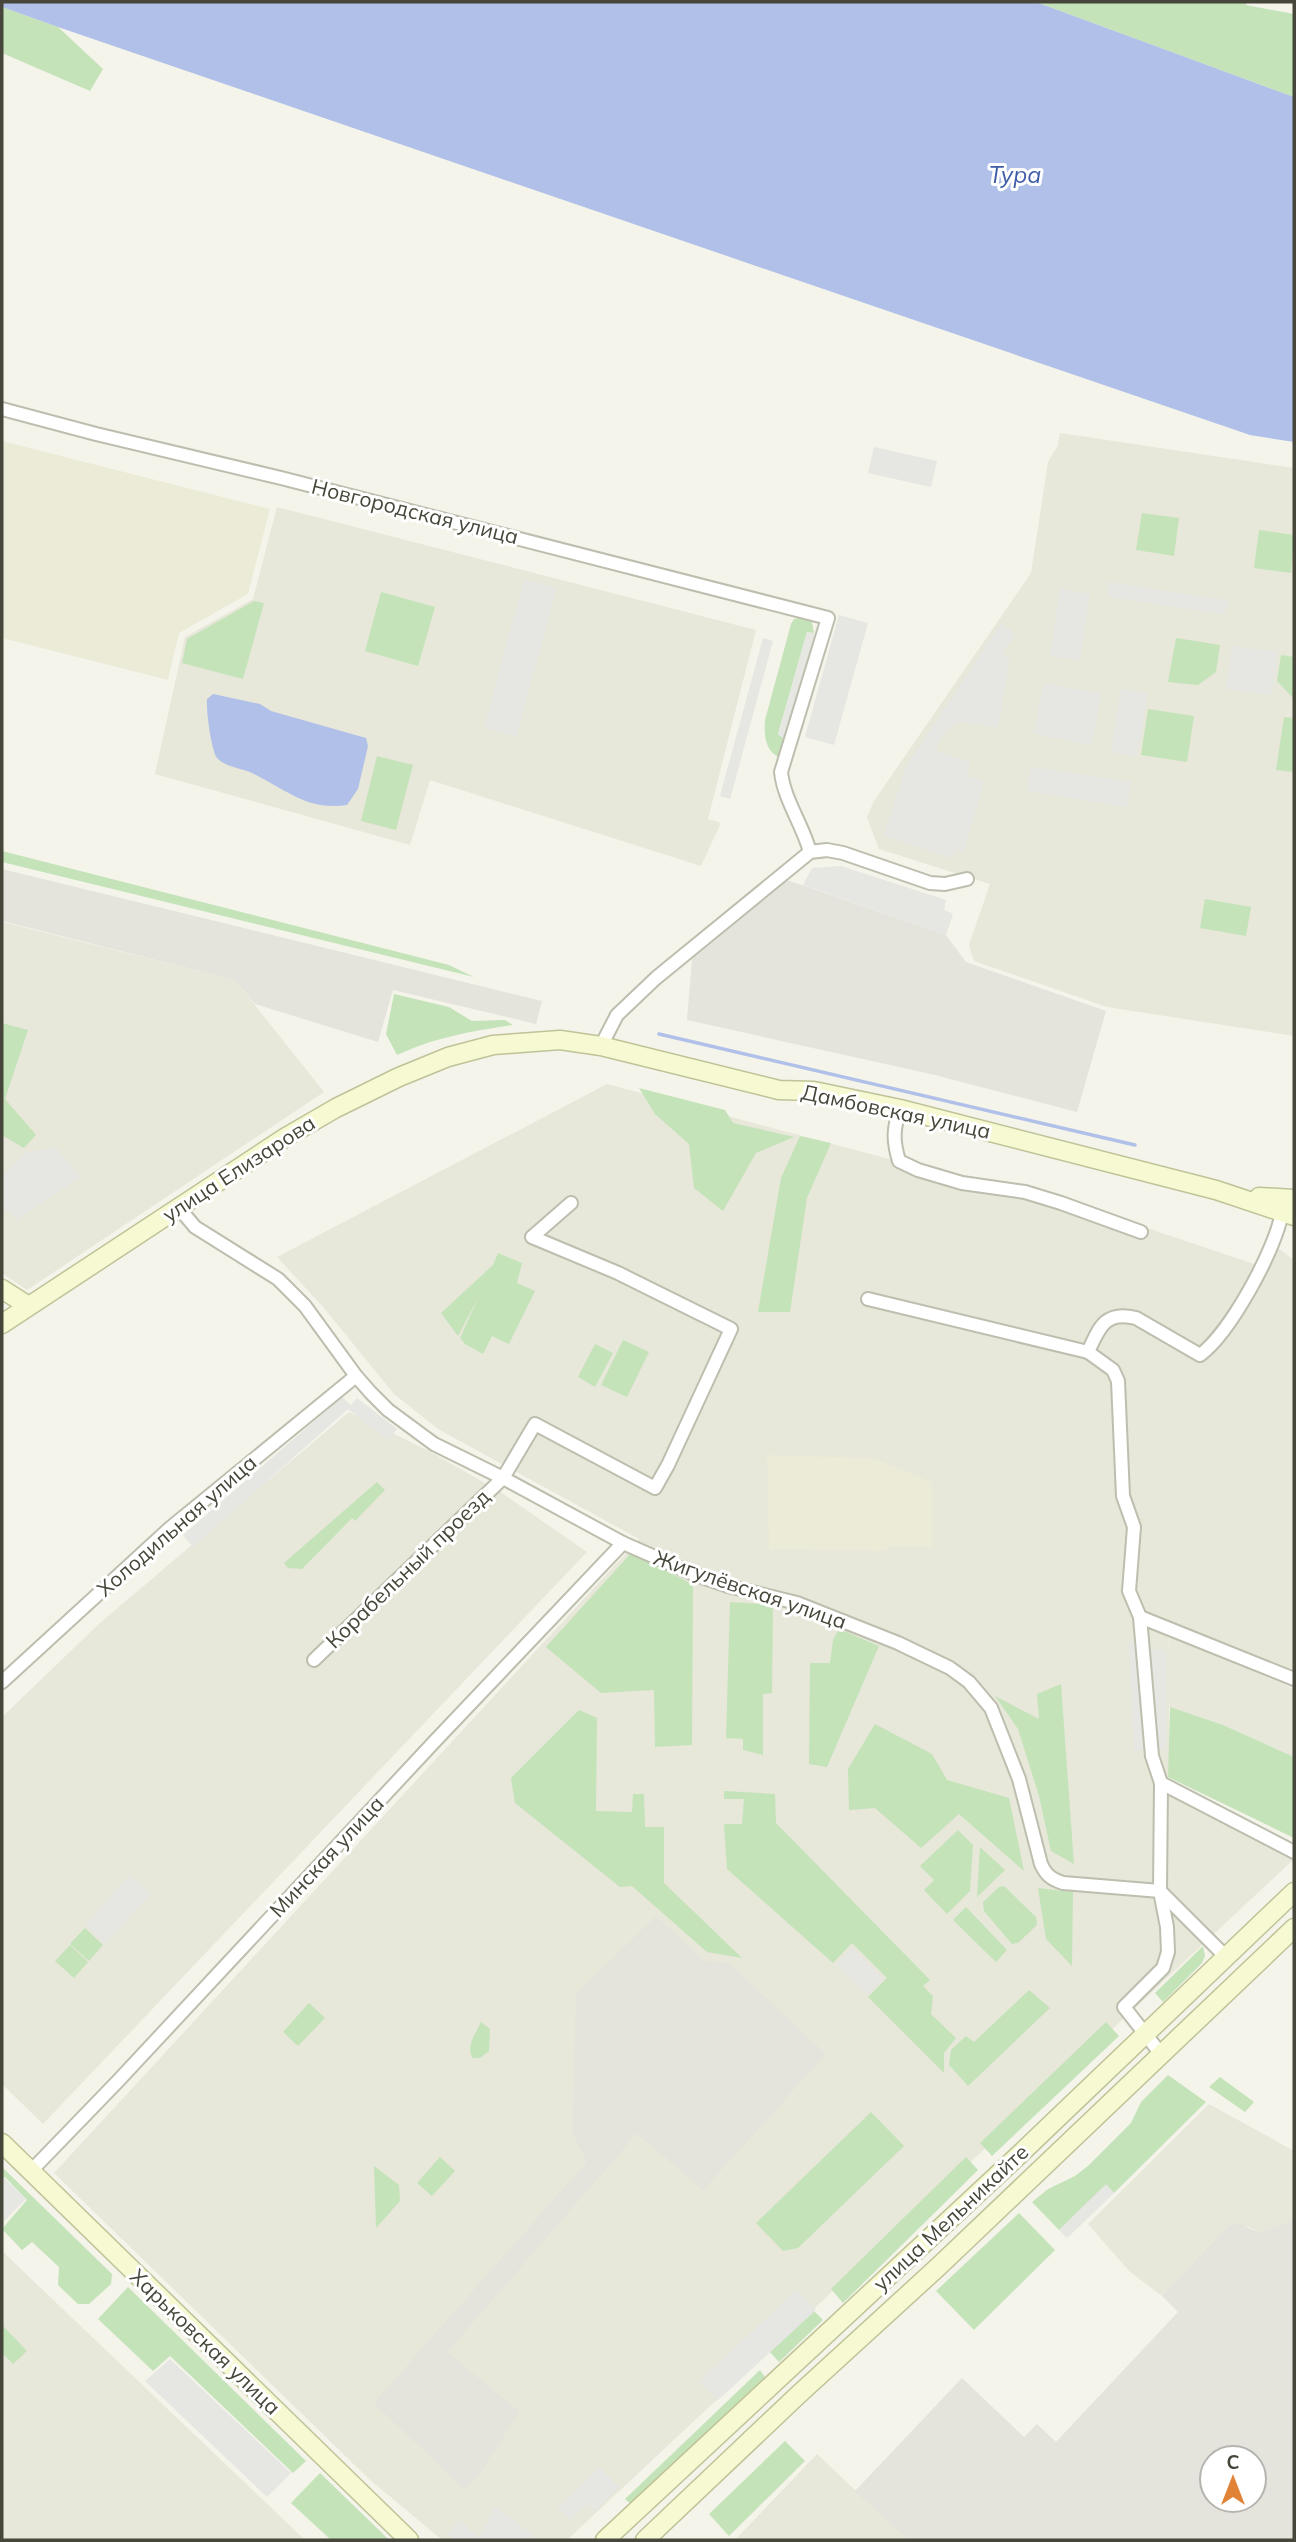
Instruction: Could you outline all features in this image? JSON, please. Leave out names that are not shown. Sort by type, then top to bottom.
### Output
[{"type":"street","name":"Новгородская улица","points":[[2,409],[828,618],[781,772],[785,791],[810,852]]},
{"type":"street","points":[[601,1046],[617,1015],[656,978],[810,852],[827,850],[843,853],[930,883],[945,884],[967,879]]},
{"type":"street","name":"Дамбовская улица","points":[[492,1045],[560,1040],[601,1046],[779,1090],[814,1091],[900,1109],[1290,1209]]},
{"type":"street","name":"улица Елизарова","points":[[2,1324],[286,1137],[336,1108],[399,1077],[492,1045]]},
{"type":"street","points":[[900,1109],[893,1128],[894,1141],[899,1161],[908,1166],[962,1183],[1025,1192],[1141,1232]]},
{"type":"street","name":"Корабельный проезд","points":[[314,1660],[503,1478],[535,1424],[655,1488],[668,1465],[731,1329],[618,1273],[532,1237],[571,1203]]},
{"type":"street","name":"Жигулёвская улица","points":[[179,1208],[195,1227],[278,1279],[305,1306],[356,1376],[388,1410],[419,1434],[623,1543],[728,1586],[797,1603],[898,1643],[950,1668],[969,1682],[991,1708],[1019,1779],[1041,1864],[1052,1880],[1160,1891]]},
{"type":"street","points":[[1087,1352],[1101,1324],[1110,1318],[1124,1315],[1136,1318],[1200,1355],[1210,1348],[1223,1332],[1264,1262],[1290,1209]]},
{"type":"street","points":[[2,1289],[27,1306]]},
{"type":"street","points":[[868,1299],[1087,1352],[1113,1370],[1118,1381],[1123,1496],[1134,1527],[1129,1591],[1140,1617],[1152,1756],[1161,1783],[1160,1891],[1167,1927],[1168,1952],[1163,1968],[1124,2007],[1161,2054]]},
{"type":"street","name":"Холодильная улица","points":[[2,1682],[169,1529],[356,1376]]},
{"type":"street","name":"Минская улица","points":[[31,2171],[623,1543]]},
{"type":"street","points":[[1140,1617],[1294,1679]]},
{"type":"street","points":[[1161,1783],[1294,1852]]},
{"type":"street","points":[[1160,1891],[1226,1957]]},
{"type":"street","points":[[1293,1893],[1290,1905],[1294,1912]]},
{"type":"street","name":"улица Мельникайте","points":[[605,2540],[838,2325],[1293,1893]]},
{"type":"street","name":"улица Мельникайте","points":[[645,2540],[948,2258],[1294,1928]]},
{"type":"street","name":"Харьковская улица","points":[[2,2143],[409,2540]]},
{"type":"shaded area","points":[[1060,433],[1294,468],[1294,1036],[1107,1007],[974,961],[969,945],[990,884],[879,849],[867,817],[874,801],[1031,573],[1048,462],[1058,445]]},
{"type":"shaded area","points":[[2,441],[270,509],[248,594],[179,633],[168,680],[2,638]]},
{"type":"shaded area","points":[[874,447],[937,461],[931,487],[868,473]]},
{"type":"shaded area","points":[[277,507],[756,630],[708,819],[719,822],[720,825],[701,866],[430,780],[410,845],[155,774],[185,637],[253,599]]},
{"type":"shaded area","points":[[524,579],[557,588],[516,737],[484,728]]},
{"type":"shaded area","points":[[1107,582],[1231,601],[1223,614],[1108,597]]},
{"type":"shaded area","points":[[1060,589],[1090,594],[1080,660],[1050,656]]},
{"type":"shaded area","points":[[839,615],[868,623],[834,745],[805,737]]},
{"type":"shaded area","points":[[1001,623],[1015,634],[1002,654],[1010,660],[998,727],[956,722],[940,739],[936,751],[970,762],[968,776],[984,782],[964,851],[956,849],[952,858],[884,836],[906,766]]},
{"type":"shaded area","points":[[807,632],[815,634],[786,739],[778,735]]},
{"type":"shaded area","points":[[763,638],[773,641],[730,799],[720,796]]},
{"type":"shaded area","points":[[1232,646],[1278,652],[1272,695],[1226,689]]},
{"type":"shaded area","points":[[1043,683],[1101,694],[1092,745],[1034,734]]},
{"type":"shaded area","points":[[1121,689],[1148,694],[1137,757],[1111,752]]},
{"type":"shaded area","points":[[1031,767],[1131,782],[1127,807],[1027,791]]},
{"type":"shaded area","points":[[841,866],[946,900],[944,910],[953,914],[946,935],[803,885],[812,868]]},
{"type":"shaded area","points":[[2,869],[542,1001],[536,1024],[393,990],[378,1042],[255,1004],[235,980],[2,921]]},
{"type":"shaded area","points":[[787,880],[946,935],[966,962],[1106,1011],[1077,1112],[935,1075],[687,1020],[692,959]]},
{"type":"shaded area","points":[[2,922],[235,980],[324,1092],[27,1290],[2,1273]]},
{"type":"shaded area","points":[[607,1084],[1141,1226],[1266,1268],[1278,1248],[1294,1260],[1294,1673],[1169,1623],[1169,1651],[1170,1634],[1294,1689],[1294,1757],[1223,1725],[1169,1707],[1169,1791],[1204,1813],[1294,1859],[567,2540],[442,2540],[369,2479],[54,2173],[639,1539],[438,1429],[394,1394],[324,1308],[277,1257]]},
{"type":"shaded area","points":[[55,1147],[80,1177],[18,1219],[2,1208],[2,1176],[25,1153]]},
{"type":"shaded area","points":[[342,1397],[351,1405],[357,1398],[397,1429],[388,1440],[348,1409],[193,1547],[183,1535]]},
{"type":"shaded area","points":[[349,1412],[427,1450],[499,1491],[587,1552],[43,2124],[2,2084],[2,1717],[101,1622]]},
{"type":"shaded area","points":[[767,1455],[873,1458],[932,1482],[932,1547],[889,1547],[886,1551],[769,1549]]},
{"type":"shaded area","points":[[1129,1640],[1148,1648],[1166,1651],[1166,1748],[1134,1750]]},
{"type":"shaded area","points":[[130,1875],[151,1894],[105,1944],[85,1925]]},
{"type":"shaded area","points":[[656,1916],[704,1961],[728,1963],[826,2054],[703,2190],[637,2133],[447,2352],[519,2412],[480,2473],[465,2490],[374,2403],[587,2162],[573,2133],[576,1995]]},
{"type":"shaded area","points":[[852,1948],[883,1978],[868,1995],[836,1965]]},
{"type":"shaded area","points":[[1209,2104],[1294,2151],[1294,2221],[1259,2232],[1249,2227],[1229,2225],[1162,2296],[1129,2271],[1088,2224]]},
{"type":"shaded area","points":[[4,2178],[26,2199],[2,2223],[2,2181]]},
{"type":"shaded area","points":[[1106,2184],[1114,2193],[1067,2238],[1059,2230]]},
{"type":"shaded area","points":[[1294,2221],[1294,2540],[908,2540],[855,2491],[962,2378],[1024,2437],[1037,2424],[1056,2442],[1178,2312],[1162,2296],[1229,2225],[1238,2224],[1259,2232]]},
{"type":"shaded area","points":[[2,2251],[305,2540],[2,2540]]},
{"type":"shaded area","points":[[797,2290],[816,2310],[717,2401],[699,2381]]},
{"type":"shaded area","points":[[170,2359],[291,2473],[267,2497],[145,2381]]},
{"type":"shaded area","points":[[817,2454],[908,2540],[735,2540]]},
{"type":"shaded area","points":[[599,2467],[619,2487],[595,2511],[587,2503],[570,2520],[557,2508]]},
{"type":"shaded area","points":[[495,2507],[535,2536],[531,2540],[454,2540],[447,2534],[460,2520],[479,2538]]},
{"type":"green space","points":[[1036,2],[1247,2],[1246,5],[1294,14],[1294,97]]},
{"type":"green space","points":[[2,7],[58,27],[103,69],[90,91],[2,53]]},
{"type":"green space","points":[[1142,513],[1179,518],[1174,556],[1136,550]]},
{"type":"green space","points":[[1259,530],[1294,535],[1291,573],[1254,568]]},
{"type":"green space","points":[[381,592],[435,607],[418,666],[365,651]]},
{"type":"green space","points":[[254,601],[264,603],[243,679],[182,663],[187,639]]},
{"type":"green space","points":[[794,619],[812,622],[814,633],[807,632],[778,734],[784,738],[785,743],[779,757],[768,746],[765,720],[791,624]]},
{"type":"green space","points":[[1176,638],[1220,645],[1216,672],[1198,685],[1168,682]]},
{"type":"green space","points":[[1281,655],[1294,657],[1294,699],[1277,681]]},
{"type":"green space","points":[[1148,709],[1194,716],[1187,762],[1141,755]]},
{"type":"green space","points":[[1284,717],[1294,718],[1294,772],[1276,770]]},
{"type":"green space","points":[[377,756],[413,765],[396,830],[361,821]]},
{"type":"green space","points":[[2,851],[449,965],[474,977],[2,862]]},
{"type":"green space","points":[[1205,899],[1251,907],[1246,936],[1200,928]]},
{"type":"green space","points":[[394,994],[449,1007],[472,1021],[505,1020],[513,1025],[454,1036],[397,1055],[386,1034]]},
{"type":"green space","points":[[2,1023],[28,1030],[5,1099],[36,1135],[24,1148],[2,1135]]},
{"type":"green space","points":[[639,1088],[725,1110],[733,1123],[794,1137],[756,1153],[723,1211],[694,1188],[689,1144],[655,1114]]},
{"type":"green space","points":[[800,1136],[831,1143],[807,1198],[790,1312],[758,1312],[781,1178]]},
{"type":"green space","points":[[498,1253],[522,1263],[517,1283],[535,1291],[509,1344],[492,1336],[483,1354],[460,1338],[478,1298],[458,1336],[441,1313],[493,1265]]},
{"type":"green space","points":[[623,1340],[649,1352],[627,1397],[601,1385]]},
{"type":"green space","points":[[595,1344],[613,1353],[595,1387],[578,1377]]},
{"type":"green space","points":[[377,1482],[385,1490],[355,1521],[352,1518],[302,1569],[288,1568],[284,1563]]},
{"type":"green space","points":[[632,1552],[693,1585],[692,1745],[655,1747],[654,1690],[601,1693],[546,1647]]},
{"type":"green space","points":[[730,1602],[773,1605],[772,1693],[763,1694],[763,1755],[743,1750],[743,1739],[726,1738]]},
{"type":"green space","points":[[839,1629],[879,1646],[827,1767],[809,1764],[810,1663],[830,1663],[833,1640]]},
{"type":"green space","points":[[1061,1684],[1074,1864],[1051,1851],[1039,1796],[1018,1729],[995,1696],[1039,1719],[1037,1694]]},
{"type":"green space","points":[[1170,1707],[1223,1725],[1294,1757],[1294,1838],[1168,1777]]},
{"type":"green space","points":[[579,1710],[597,1718],[596,1811],[632,1812],[633,1794],[644,1794],[645,1827],[664,1827],[664,1883],[742,1958],[707,1952],[632,1886],[620,1887],[515,1803],[511,1778]]},
{"type":"green space","points":[[875,1724],[932,1754],[947,1780],[1009,1798],[1024,1871],[959,1814],[921,1848],[875,1808],[849,1810],[848,1769]]},
{"type":"green space","points":[[724,1791],[775,1794],[776,1823],[930,1980],[923,1986],[933,1996],[931,2014],[956,2038],[944,2053],[944,2073],[868,1997],[887,1978],[852,1943],[833,1963],[727,1869],[724,1824],[742,1824],[744,1799],[724,1799]]},
{"type":"green space","points":[[958,1830],[973,1845],[970,1891],[947,1914],[924,1890],[934,1880],[920,1866]]},
{"type":"green space","points":[[980,1847],[1005,1870],[977,1897]]},
{"type":"green space","points":[[1004,1886],[1036,1917],[1037,1925],[1018,1943],[1012,1944],[984,1911],[983,1902],[999,1887]]},
{"type":"green space","points":[[1038,1888],[1073,1892],[1072,1966],[1046,1939]]},
{"type":"green space","points":[[966,1907],[1007,1950],[996,1962],[953,1920]]},
{"type":"green space","points":[[85,1928],[103,1945],[89,1961],[70,1944]]},
{"type":"green space","points":[[70,1945],[88,1962],[74,1978],[55,1961]]},
{"type":"green space","points":[[1203,1946],[1205,1956],[1202,1963],[1163,2002],[1155,1993]]},
{"type":"green space","points":[[1029,1990],[1050,2008],[968,2086],[949,2065],[951,2050],[966,2036],[974,2042]]},
{"type":"green space","points":[[309,2003],[325,2018],[298,2046],[283,2032]]},
{"type":"green space","points":[[481,2022],[490,2029],[489,2051],[480,2058],[473,2058],[470,2049]]},
{"type":"green space","points":[[1106,2022],[1119,2036],[992,2156],[980,2143]]},
{"type":"green space","points":[[1168,2075],[1206,2102],[1114,2193],[1106,2185],[1059,2230],[1032,2202],[1048,2189],[1075,2176],[1088,2166],[1131,2123],[1141,2102]]},
{"type":"green space","points":[[1220,2077],[1254,2102],[1245,2112],[1209,2087]]},
{"type":"green space","points":[[871,2112],[904,2146],[798,2248],[783,2251],[756,2223]]},
{"type":"green space","points":[[440,2157],[455,2171],[432,2196],[417,2183]]},
{"type":"green space","points":[[966,2157],[978,2170],[843,2303],[831,2289]]},
{"type":"green space","points":[[374,2166],[399,2185],[400,2201],[376,2228]]},
{"type":"green space","points":[[2,2167],[112,2274],[111,2284],[89,2304],[78,2304],[58,2285],[59,2267],[32,2242],[22,2250],[2,2229],[27,2200],[5,2177],[2,2179]]},
{"type":"green space","points":[[1019,2213],[1055,2250],[974,2330],[936,2291]]},
{"type":"green space","points":[[128,2287],[306,2461],[293,2473],[170,2356],[153,2371],[98,2319]]},
{"type":"green space","points":[[813,2310],[823,2320],[779,2362],[769,2351]]},
{"type":"green space","points":[[2,2325],[27,2351],[13,2364],[2,2353]]},
{"type":"green space","points":[[760,2370],[765,2377],[632,2505],[625,2499]]},
{"type":"green space","points":[[785,2441],[805,2461],[729,2536],[709,2514]]},
{"type":"green space","points":[[320,2473],[389,2540],[331,2540],[291,2503]]},
{"type":"water","name":"Тура","points":[[2,2],[1036,2],[1294,97],[1294,442],[1250,435],[58,27],[2,7]]},
{"type":"water","points":[[213,694],[260,704],[271,711],[366,738],[368,746],[358,789],[347,805],[308,802],[252,773],[220,761],[213,747],[208,720],[207,699]]},
{"type":"waterway","points":[[659,1034],[1135,1145]]}]
